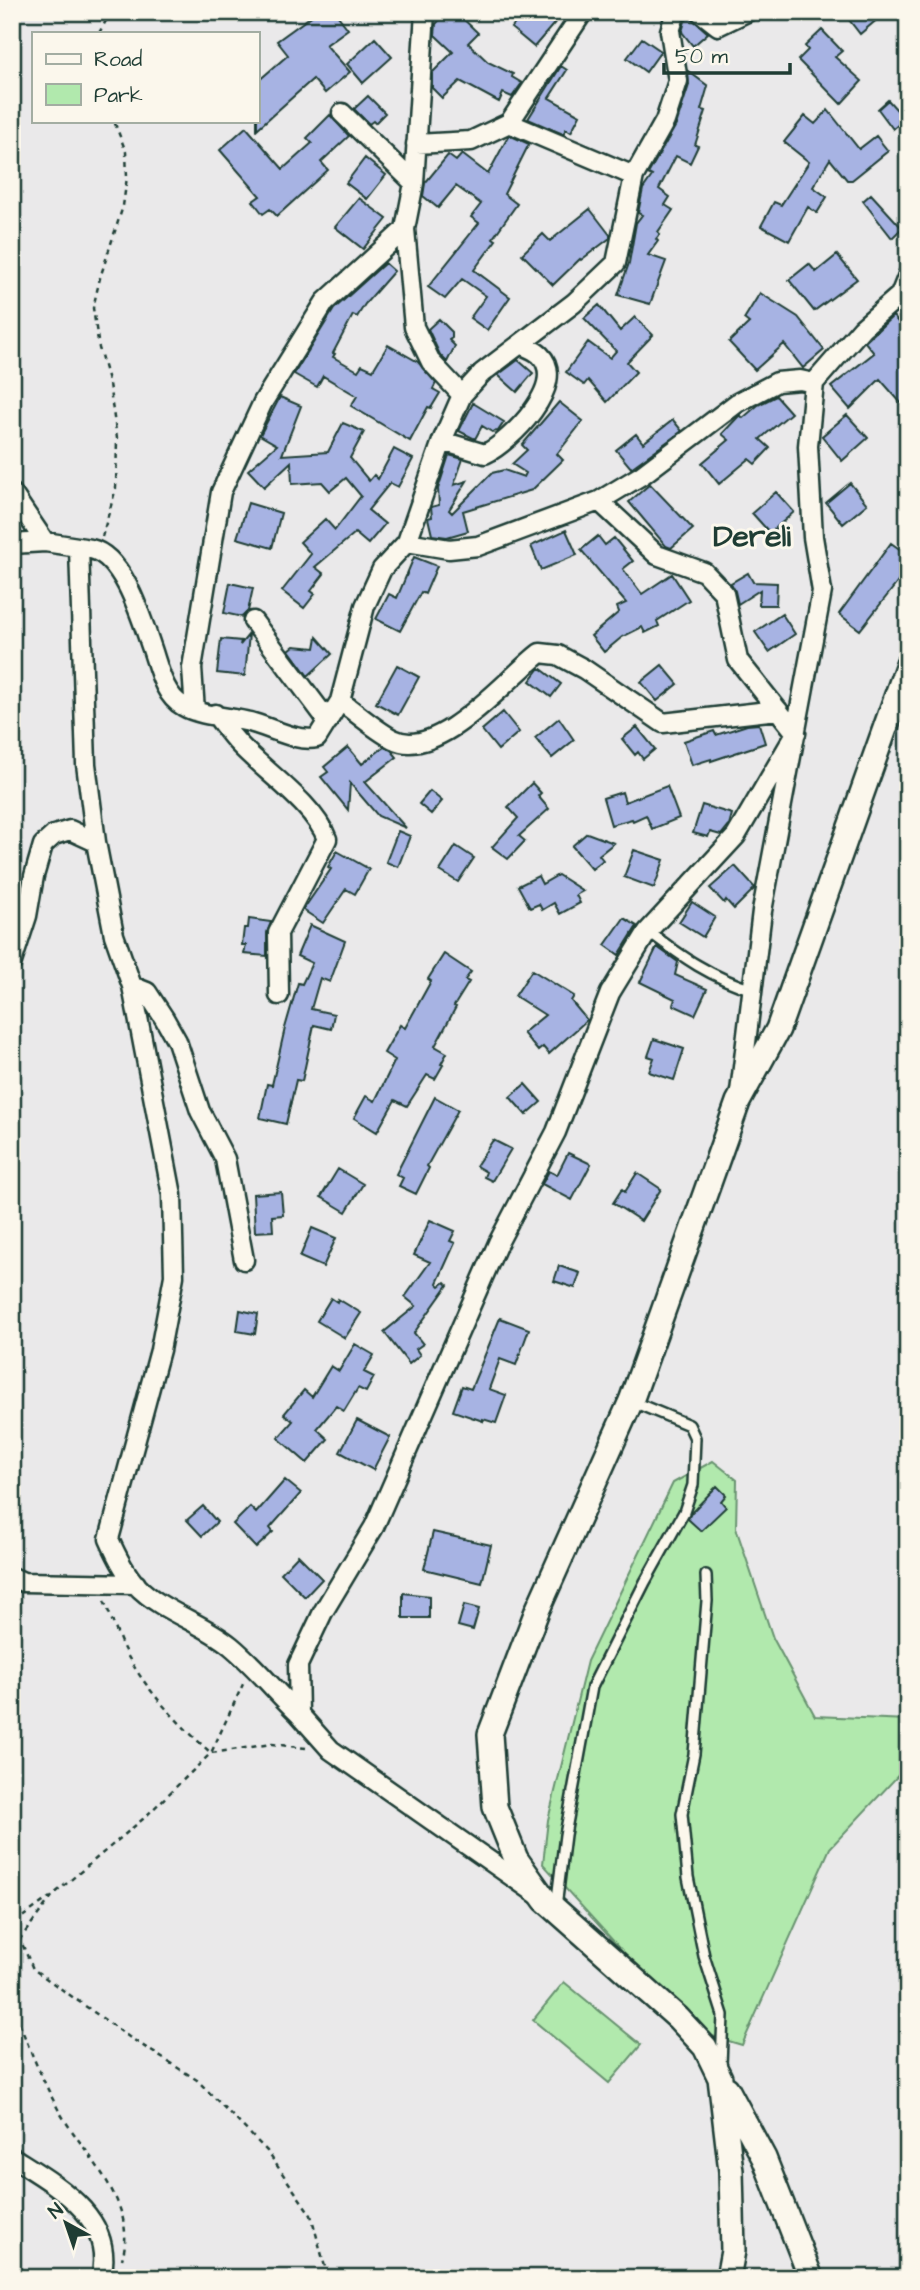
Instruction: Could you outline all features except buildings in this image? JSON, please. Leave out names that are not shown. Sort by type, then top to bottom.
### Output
[{"type":"street","points":[[425,12],[414,183],[405,229],[414,327],[431,362],[462,395]]},
{"type":"street","points":[[12,544],[46,542],[98,550],[113,561],[125,579],[161,679],[180,705],[195,711],[272,728],[305,740],[317,738],[340,701],[365,606],[382,569],[407,542],[442,441],[462,395],[482,373],[574,303],[616,263],[634,176],[665,121],[678,81],[670,31],[676,12]]},
{"type":"street","points":[[700,12],[718,26],[747,12]]},
{"type":"street","points":[[416,144],[471,141],[509,123],[577,15]]},
{"type":"street","points":[[342,113],[414,183]]},
{"type":"street","points":[[509,123],[634,176]]},
{"type":"street","points":[[195,711],[192,668],[220,492],[263,402],[325,302],[405,229]]},
{"type":"street","points":[[738,1102],[762,911],[822,591],[813,537],[807,446],[814,383],[862,328],[904,303],[908,275]]},
{"type":"street","points":[[442,441],[485,454],[509,439],[527,418],[544,392],[548,373],[540,355],[520,344]]},
{"type":"street","points":[[407,542],[449,549],[478,546],[599,501],[642,475],[737,403],[777,382],[800,380],[814,383]]},
{"type":"street","points":[[12,492],[46,542]]},
{"type":"street","points":[[599,501],[657,555],[704,572],[724,593],[738,660],[796,733]]},
{"type":"street","points":[[79,548],[86,764],[96,842],[114,935],[132,986],[172,1195],[174,1276],[160,1350],[109,1539],[120,1562],[136,1584],[172,1612],[202,1626],[231,1646],[331,1750],[550,1905],[678,2018],[705,2047],[764,2158],[811,2278]]},
{"type":"street","points":[[253,621],[328,720]]},
{"type":"street","points":[[340,701],[395,740],[414,744],[433,740],[473,712],[540,653],[558,654],[584,668],[663,723],[778,710]]},
{"type":"street","points":[[550,1905],[516,1858],[495,1807],[489,1734],[537,1611],[631,1401],[738,1102],[779,1028],[908,664]]},
{"type":"street","points":[[215,714],[239,745],[299,801],[324,830],[327,839],[278,933],[279,995]]},
{"type":"street","points":[[299,1714],[298,1665],[323,1612],[374,1527],[498,1243],[556,1132],[610,993],[648,931],[736,836],[796,733]]},
{"type":"street","points":[[12,962],[27,916],[43,845],[54,835],[70,830],[96,842]]},
{"type":"street","points":[[132,986],[146,992],[177,1041],[200,1111],[225,1159],[244,1260]]},
{"type":"street","points":[[12,1577],[23,1581],[136,1584]]},
{"type":"street","points":[[720,2078],[730,2171],[733,2251],[728,2278]]},
{"type":"street","points":[[12,2157],[56,2185],[93,2222],[102,2240],[105,2261],[101,2278]]},
{"type":"lane","points":[[648,931],[693,964],[733,984],[753,990]]},
{"type":"lane","points":[[550,1905],[592,1687],[645,1582],[675,1533],[694,1485],[695,1438],[689,1425],[631,1401]]},
{"type":"lane","points":[[706,1575],[707,1601],[694,1754],[682,1814],[688,1877],[704,1956],[723,2015],[720,2078]]},
{"type":"path","points":[[100,32],[111,12]]},
{"type":"path","points":[[98,550],[117,488],[117,438],[93,308],[123,206],[127,177],[126,152],[114,122]]},
{"type":"path","points":[[96,1583],[123,1647],[143,1681],[166,1711],[212,1753]]},
{"type":"path","points":[[12,1933],[21,1918],[53,1895],[143,1819],[212,1753],[251,1666]]},
{"type":"path","points":[[212,1753],[272,1744],[331,1750]]},
{"type":"path","points":[[53,1895],[20,1939],[33,1969],[119,2031],[197,2080],[267,2151],[311,2215],[328,2278]]},
{"type":"path","points":[[12,2005],[58,2110],[116,2196],[125,2229],[120,2263]]},
{"type":"green space","points":[[713,1461],[737,1480],[736,1528],[773,1638],[815,1716],[908,1720],[908,1765],[830,1848],[742,2045],[712,2036],[626,1955],[543,1864],[548,1820],[587,1661],[673,1483]]},
{"type":"green space","points":[[564,1982],[641,2045],[609,2083],[533,2020]]},
{"type":"district","name":"Dereli","points":[[752,536]]}]
